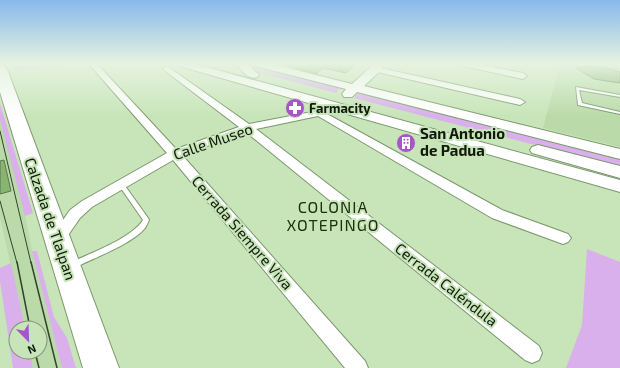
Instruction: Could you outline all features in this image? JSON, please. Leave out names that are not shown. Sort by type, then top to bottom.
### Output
[{"type":"highway","name":"Calzada de Tlalpan","points":[[4,81],[56,240],[101,368]]},
{"type":"main road","points":[[252,81],[620,172]]},
{"type":"main road","points":[[286,81],[340,103],[620,186]]},
{"type":"main road","points":[[319,81],[355,88],[620,154]]},
{"type":"main road","name":"Calle Museo","points":[[340,103],[362,81]]},
{"type":"street","name":"Cerrada Siempre Viva","points":[[108,81],[174,154],[358,368]]},
{"type":"street","name":"Cerrada Caléndula","points":[[185,81],[248,128],[532,353]]},
{"type":"street","points":[[436,81],[520,102]]},
{"type":"street","name":"Calle Museo","points":[[56,240],[81,208],[174,154],[248,128],[320,113],[340,103]]},
{"type":"street","points":[[320,113],[328,119],[497,214],[563,238]]},
{"type":"lane","points":[[620,96],[577,88],[580,104],[620,113]]},
{"type":"lane","points":[[66,268],[131,236],[144,225],[145,218],[121,184]]},
{"type":"shaded area","points":[[292,81],[318,81],[341,87],[336,93]]},
{"type":"shaded area","points":[[555,81],[620,81],[620,147],[543,128]]},
{"type":"shaded area","points":[[359,91],[620,157],[620,167],[354,98]]},
{"type":"shaded area","points":[[0,103],[33,213],[25,216],[0,120]]},
{"type":"shaded area","points":[[0,120],[23,203],[32,251],[62,368],[33,368],[32,360],[48,360],[48,320],[23,320],[0,218]]},
{"type":"shaded area","points":[[587,249],[620,262],[620,368],[566,368],[582,325]]},
{"type":"shaded area","points":[[32,251],[37,251],[54,317],[67,338],[76,368],[62,368]]},
{"type":"shaded area","points":[[11,263],[23,320],[8,320],[8,335],[0,281],[0,268]]},
{"type":"shaded area","points":[[12,360],[32,360],[33,368],[13,368]]},
{"type":"building","points":[[608,81],[620,81],[620,83]]},
{"type":"building","points":[[4,160],[11,191],[0,194],[0,161]]},
{"type":"tram line","points":[[0,131],[31,263]]},
{"type":"tram line","points":[[0,201],[17,263]]},
{"type":"tram line","points":[[17,262],[28,320]]},
{"type":"tram line","points":[[31,262],[57,368]]},
{"type":"tram line","points":[[37,360],[39,368]]},
{"type":"place","name":"Farmacity","points":[[295,108]]},
{"type":"place","name":"San Antonio de Padua","points":[[406,143]]},
{"type":"district","name":"COLONIA XOTEPINGO","points":[[333,216]]}]
